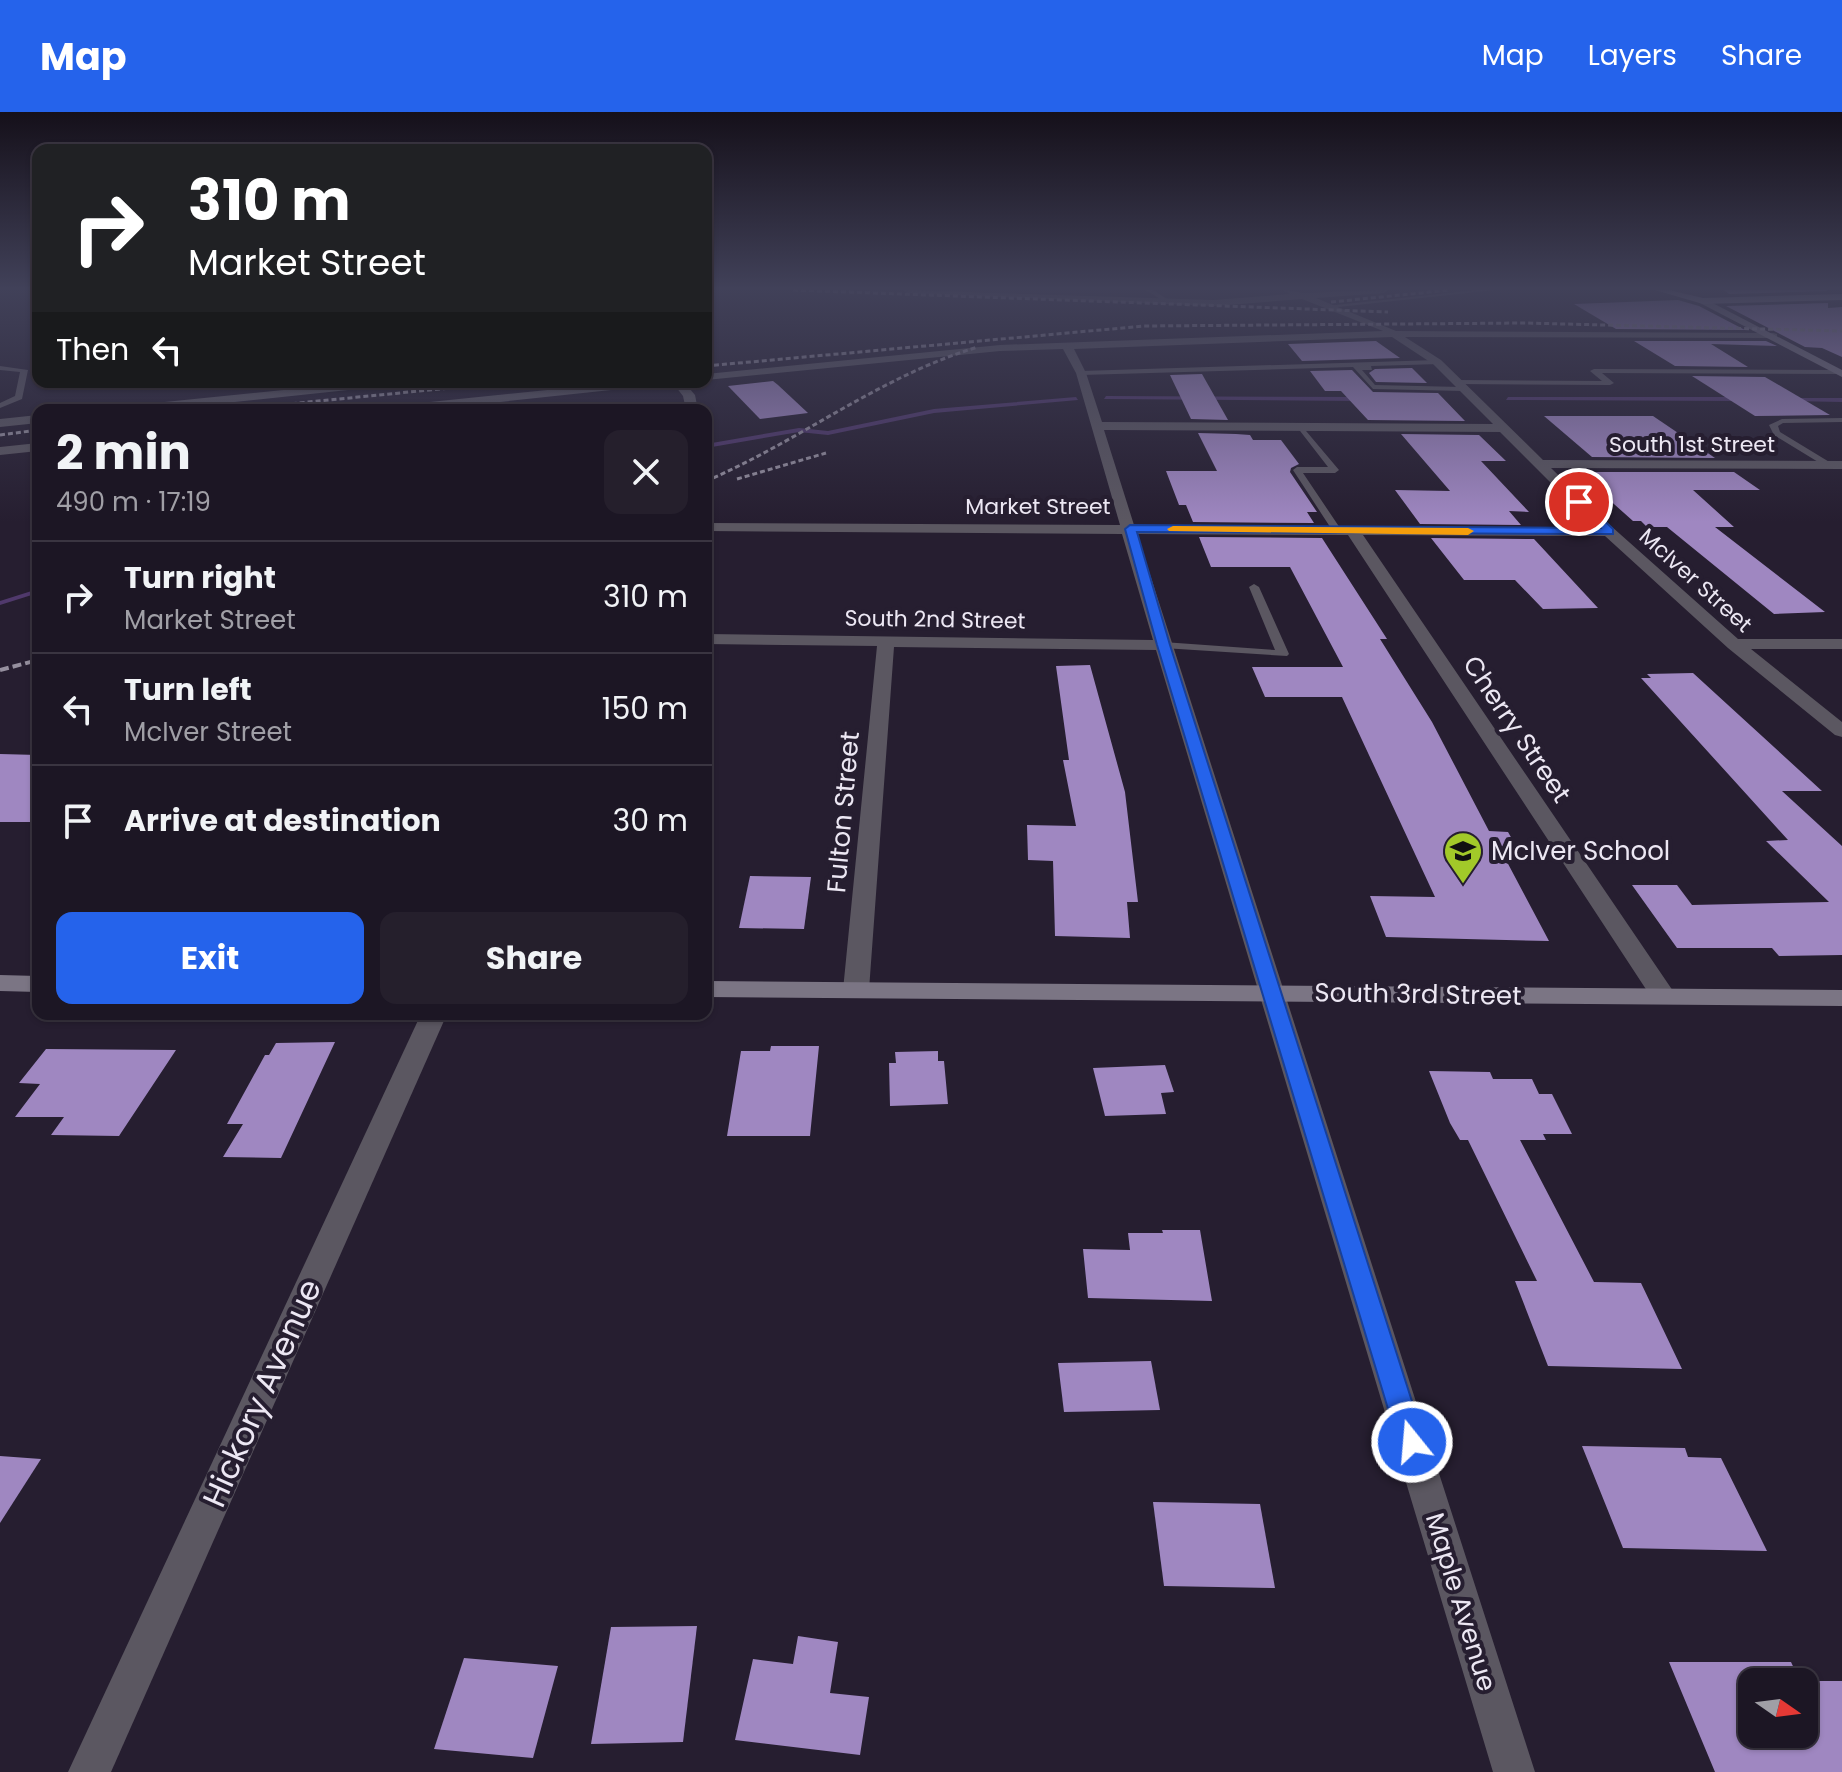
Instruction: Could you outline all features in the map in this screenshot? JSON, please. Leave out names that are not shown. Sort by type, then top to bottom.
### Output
[{"type":"street","points":[[712,376],[792,367]]},
{"type":"street","name":"Maple Avenue","points":[[1077,367],[1130,529],[1163,645],[1514,1772]]},
{"type":"street","name":"McIver Street","points":[[1443,367],[1609,532],[1734,644],[1842,731]]},
{"type":"street","points":[[183,404],[337,388]]},
{"type":"street","points":[[448,404],[601,388]]},
{"type":"street","points":[[0,423],[32,420]]},
{"type":"street","points":[[1097,426],[1502,428]]},
{"type":"street","points":[[0,451],[32,448]]},
{"type":"street","name":"South 1st Street","points":[[1542,464],[1835,465]]},
{"type":"street","name":"Market Street","points":[[712,527],[1609,532]]},
{"type":"street","name":"Cherry Street","points":[[1345,531],[1664,997]]},
{"type":"street","name":"South 2nd Street","points":[[712,639],[1163,645]]},
{"type":"street","name":"Fulton Street","points":[[856,990],[886,639]]},
{"type":"street","points":[[1734,644],[1842,644]]},
{"type":"street","points":[[0,983],[32,984]]},
{"type":"street","name":"South 3rd Street","points":[[712,989],[1842,998]]},
{"type":"street","name":"Hickory Avenue","points":[[89,1772],[431,1020]]},
{"type":"lane","points":[[1081,373],[1302,367]]},
{"type":"lane","points":[[1367,367],[1356,368],[1373,387],[1610,383],[1594,371],[1841,373]]},
{"type":"lane","points":[[0,368],[24,370],[19,397],[0,406]]},
{"type":"lane","points":[[1835,465],[1777,433],[1773,425],[1782,421],[1842,420]]},
{"type":"lane","points":[[1301,427],[1335,470],[1297,470],[1345,531]]},
{"type":"lane","points":[[1163,645],[1283,654],[1254,587]]},
{"type":"building","points":[[1412,368],[1427,383],[1376,382],[1369,373],[1375,369]]},
{"type":"building","points":[[1352,370],[1373,392],[1438,393],[1465,421],[1368,420],[1341,391],[1325,391],[1310,371]]},
{"type":"building","points":[[1202,374],[1228,420],[1191,419],[1170,375]]},
{"type":"building","points":[[1692,376],[1765,377],[1830,415],[1755,416]]},
{"type":"building","points":[[773,381],[808,413],[760,419],[728,386]]},
{"type":"building","points":[[1544,416],[1653,416],[1715,458],[1592,457]]},
{"type":"building","points":[[1198,433],[1281,440],[1299,464],[1290,472],[1317,512],[1307,512],[1314,523],[1193,522],[1186,505],[1179,505],[1166,471],[1217,471]]},
{"type":"building","points":[[1401,434],[1479,435],[1506,461],[1481,461],[1529,512],[1509,511],[1521,525],[1420,524],[1395,490],[1450,491]]},
{"type":"building","points":[[1578,472],[1734,472],[1760,490],[1693,490],[1734,527],[1715,527],[1825,612],[1774,614],[1667,527],[1647,527],[1641,521],[1633,521]]},
{"type":"building","points":[[1199,537],[1322,538],[1387,639],[1380,639],[1432,722],[1489,831],[1508,832],[1524,860],[1506,860],[1549,941],[1386,937],[1370,896],[1435,897],[1342,697],[1265,697],[1252,667],[1343,667],[1290,567],[1211,567]]},
{"type":"building","points":[[1431,538],[1534,539],[1598,608],[1543,609],[1515,580],[1464,580]]},
{"type":"building","points":[[1090,665],[1125,792],[1138,902],[1127,902],[1130,938],[1055,936],[1053,861],[1028,860],[1027,825],[1076,826],[1063,760],[1069,760],[1056,666]]},
{"type":"building","points":[[1693,673],[1822,791],[1782,791],[1842,846],[1842,955],[1779,956],[1772,948],[1677,948],[1632,885],[1677,885],[1692,905],[1829,902],[1766,841],[1788,840],[1641,678],[1651,678],[1647,674]]},
{"type":"building","points":[[0,754],[32,755],[32,822],[0,822]]},
{"type":"building","points":[[750,876],[811,877],[804,929],[739,928]]},
{"type":"building","points":[[335,1042],[281,1158],[223,1157],[243,1124],[227,1124],[265,1055],[269,1055],[276,1043]]},
{"type":"building","points":[[771,1046],[819,1046],[810,1136],[727,1136],[741,1051],[770,1051]]},
{"type":"building","points":[[46,1049],[176,1050],[119,1136],[51,1135],[64,1117],[15,1117],[40,1084],[19,1083]]},
{"type":"building","points":[[938,1051],[938,1061],[944,1061],[948,1104],[890,1106],[889,1063],[896,1063],[895,1052]]},
{"type":"building","points":[[1165,1065],[1174,1092],[1161,1093],[1166,1114],[1105,1116],[1093,1068]]},
{"type":"building","points":[[1429,1071],[1490,1072],[1493,1079],[1532,1079],[1539,1094],[1552,1094],[1572,1134],[1543,1134],[1546,1140],[1520,1140],[1594,1282],[1641,1283],[1682,1369],[1548,1366],[1515,1281],[1537,1281],[1468,1140],[1460,1140],[1450,1123]]},
{"type":"building","points":[[1162,1230],[1200,1230],[1212,1301],[1088,1298],[1083,1249],[1130,1250],[1128,1233],[1163,1233]]},
{"type":"building","points":[[1151,1361],[1160,1410],[1064,1412],[1058,1363]]},
{"type":"building","points":[[1582,1446],[1685,1448],[1688,1457],[1721,1458],[1767,1551],[1623,1548]]},
{"type":"building","points":[[0,1456],[41,1459],[0,1523]]},
{"type":"building","points":[[1153,1502],[1260,1504],[1275,1588],[1164,1586]]},
{"type":"building","points":[[697,1626],[683,1742],[591,1744],[611,1627]]},
{"type":"building","points":[[798,1636],[838,1642],[830,1693],[869,1697],[860,1755],[735,1740],[753,1659],[793,1664]]},
{"type":"building","points":[[464,1658],[558,1666],[533,1758],[434,1749]]},
{"type":"building","points":[[1669,1662],[1791,1662],[1794,1668],[1738,1668],[1738,1748],[1818,1748],[1818,1681],[1842,1681],[1842,1772],[1715,1772]]},
{"type":"waterway","points":[[1106,398],[1361,399]]},
{"type":"waterway","points":[[712,445],[799,430],[828,433],[934,411],[1076,399]]},
{"type":"waterway","points":[[1508,399],[1740,399]]},
{"type":"waterway","points":[[1793,400],[1842,400]]},
{"type":"waterway","points":[[0,603],[32,593]]},
{"type":"railway","points":[[712,478],[923,367]]},
{"type":"railway","points":[[288,404],[450,388]]},
{"type":"railway","points":[[0,435],[32,431]]},
{"type":"railway","points":[[737,479],[826,453]]},
{"type":"railway","points":[[0,670],[32,662]]},
{"type":"slow traffic","points":[[1173,529],[1468,531]]},
{"type":"place","name":"McIver School","points":[[1463,885]]},
{"type":"route","points":[[1412,1442],[1163,645],[1130,529],[1609,532],[1579,502]]}]
